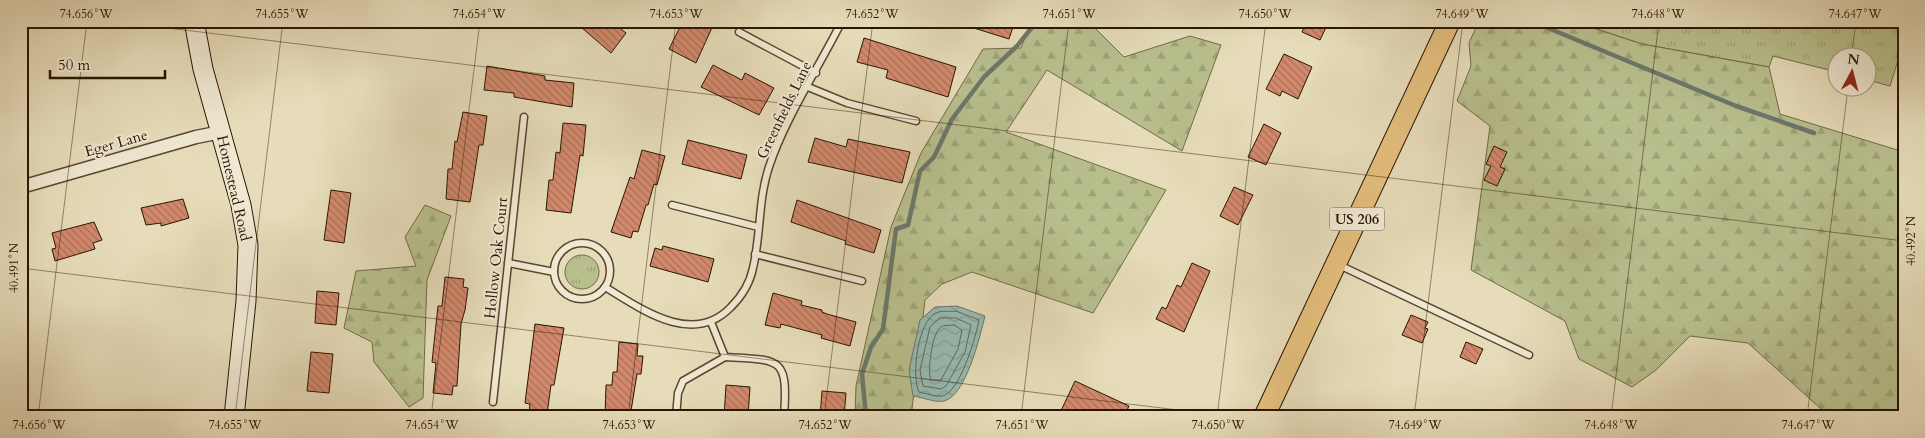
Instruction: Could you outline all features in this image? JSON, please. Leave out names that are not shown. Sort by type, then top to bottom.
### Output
[{"type":"main road","name":"US 206","points":[[1268,414],[1336,263],[1450,21]]},
{"type":"street","name":"Homestead Road","points":[[194,21],[203,69],[241,205],[248,245],[246,301],[234,417]]},
{"type":"street","name":"Eger Lane","points":[[21,187],[196,137],[221,132]]},
{"type":"lane","name":"Greenfields Lane","points":[[711,322],[725,314],[740,298],[749,281],[756,254],[762,194],[769,167],[781,137],[842,21]]},
{"type":"lane","points":[[739,32],[816,73]]},
{"type":"lane","points":[[808,86],[846,103],[916,121]]},
{"type":"lane","name":"Hollow Oak Court","points":[[493,402],[524,116]]},
{"type":"lane","points":[[672,204],[758,227]]},
{"type":"lane","points":[[576,244],[595,246],[608,260],[610,269],[605,287],[591,298],[574,298],[560,288],[554,272],[560,254],[576,244]]},
{"type":"lane","points":[[756,254],[862,281]]},
{"type":"lane","points":[[508,263],[554,272]]},
{"type":"lane","points":[[1336,263],[1529,355]]},
{"type":"lane","points":[[605,287],[653,316],[669,322],[689,324],[711,322],[725,357]]},
{"type":"lane","points":[[676,417],[678,393],[683,381],[725,357],[775,363],[783,371],[786,382],[784,417]]},
{"type":"green space","points":[[1031,21],[1088,21],[1124,57],[1190,36],[1221,45],[1182,151],[1047,70],[1006,132],[1166,190],[1093,313],[972,272],[942,284],[925,300],[911,417],[855,417],[856,386],[891,227],[921,153],[983,49],[1021,48]]},
{"type":"green space","points":[[1479,21],[1572,21],[1642,44],[1769,67],[1780,114],[1904,152],[1904,417],[1830,417],[1748,343],[1690,336],[1656,370],[1632,387],[1579,359],[1565,321],[1471,270],[1490,126],[1457,101],[1471,66],[1469,43]]},
{"type":"green space","points":[[1572,21],[1904,21],[1904,41],[1890,86],[1878,83],[1878,48],[1828,48],[1828,70],[1773,56],[1769,67],[1642,44]]},
{"type":"green space","points":[[425,205],[451,216],[427,280],[423,398],[409,407],[374,362],[372,342],[344,328],[356,271],[416,266],[405,237]]},
{"type":"green space","points":[[582,255],[589,256],[594,260],[598,265],[598,279],[594,284],[589,288],[582,289],[575,288],[570,284],[566,279],[565,272],[566,265],[570,260],[575,256]]},
{"type":"water","points":[[957,306],[985,316],[976,350],[965,377],[952,397],[944,401],[933,401],[913,396],[909,370],[920,320],[935,307]]},
{"type":"building","points":[[574,21],[611,21],[626,33],[611,53]]},
{"type":"building","points":[[683,21],[715,21],[696,63],[669,49]]},
{"type":"building","points":[[961,21],[1015,21],[1009,39],[961,24]]},
{"type":"building","points":[[1307,21],[1329,21],[1320,40],[1302,32]]},
{"type":"building","points":[[864,38],[956,67],[948,97],[886,78],[888,70],[857,62]]},
{"type":"building","points":[[1284,54],[1312,67],[1298,99],[1282,91],[1280,96],[1266,89]]},
{"type":"building","points":[[713,65],[742,80],[745,73],[774,88],[759,115],[701,87]]},
{"type":"building","points":[[487,66],[545,76],[545,80],[574,83],[572,107],[514,97],[514,93],[484,90]]},
{"type":"building","points":[[463,112],[487,116],[483,145],[479,145],[470,202],[446,199],[448,169],[452,169],[455,141],[457,142]]},
{"type":"building","points":[[563,123],[586,125],[583,156],[580,155],[571,213],[546,210],[549,180],[553,180],[556,152],[560,153]]},
{"type":"building","points":[[1264,124],[1281,133],[1266,165],[1248,157]]},
{"type":"building","points":[[815,138],[846,147],[848,139],[910,152],[902,183],[808,162]]},
{"type":"building","points":[[688,140],[747,155],[741,179],[682,164]]},
{"type":"building","points":[[1494,146],[1507,152],[1500,167],[1505,169],[1497,186],[1484,180],[1491,166],[1486,164]]},
{"type":"building","points":[[642,150],[665,156],[657,185],[654,184],[638,232],[633,231],[631,238],[611,232],[630,177],[634,179]]},
{"type":"building","points":[[1234,187],[1253,195],[1238,225],[1220,216]]},
{"type":"building","points":[[331,190],[351,193],[344,243],[324,240]]},
{"type":"building","points":[[183,199],[189,218],[161,226],[161,223],[146,225],[141,208]]},
{"type":"building","points":[[797,200],[881,230],[874,253],[845,244],[846,241],[791,222]]},
{"type":"building","points":[[94,222],[102,240],[93,243],[95,249],[55,261],[52,249],[56,248],[52,233]]},
{"type":"building","points":[[663,246],[714,259],[708,282],[650,266],[655,248],[662,250]]},
{"type":"building","points":[[1192,263],[1210,271],[1184,332],[1156,319],[1162,307],[1166,309],[1177,285],[1181,287]]},
{"type":"building","points":[[445,277],[464,279],[463,287],[468,288],[461,324],[457,386],[453,386],[452,395],[433,393],[436,363],[432,362],[438,306],[442,306]]},
{"type":"building","points":[[317,291],[339,293],[336,325],[315,323]]},
{"type":"building","points":[[773,293],[802,301],[801,305],[856,322],[850,346],[821,338],[822,335],[781,324],[780,328],[765,325]]},
{"type":"building","points":[[1411,315],[1428,322],[1425,328],[1428,329],[1422,343],[1402,335]]},
{"type":"building","points":[[535,324],[564,328],[554,385],[551,385],[547,414],[529,412],[530,404],[525,403]]},
{"type":"building","points":[[619,342],[638,344],[637,356],[643,356],[641,374],[637,374],[630,417],[605,417],[606,385],[612,385],[613,372],[617,372]]},
{"type":"building","points":[[1466,342],[1483,349],[1476,364],[1460,357]]},
{"type":"building","points":[[311,352],[333,354],[329,393],[307,391]]},
{"type":"building","points":[[1075,381],[1129,406],[1124,417],[1058,417]]},
{"type":"building","points":[[726,385],[750,387],[748,417],[724,417]]},
{"type":"building","points":[[822,391],[846,393],[844,417],[820,417]]},
{"type":"waterway","points":[[866,417],[862,374],[871,347],[883,329],[896,229],[908,225],[920,171],[934,157],[952,119],[984,77],[1017,46],[1037,21]]},
{"type":"waterway","points":[[1531,21],[1736,106],[1814,133]]}]
